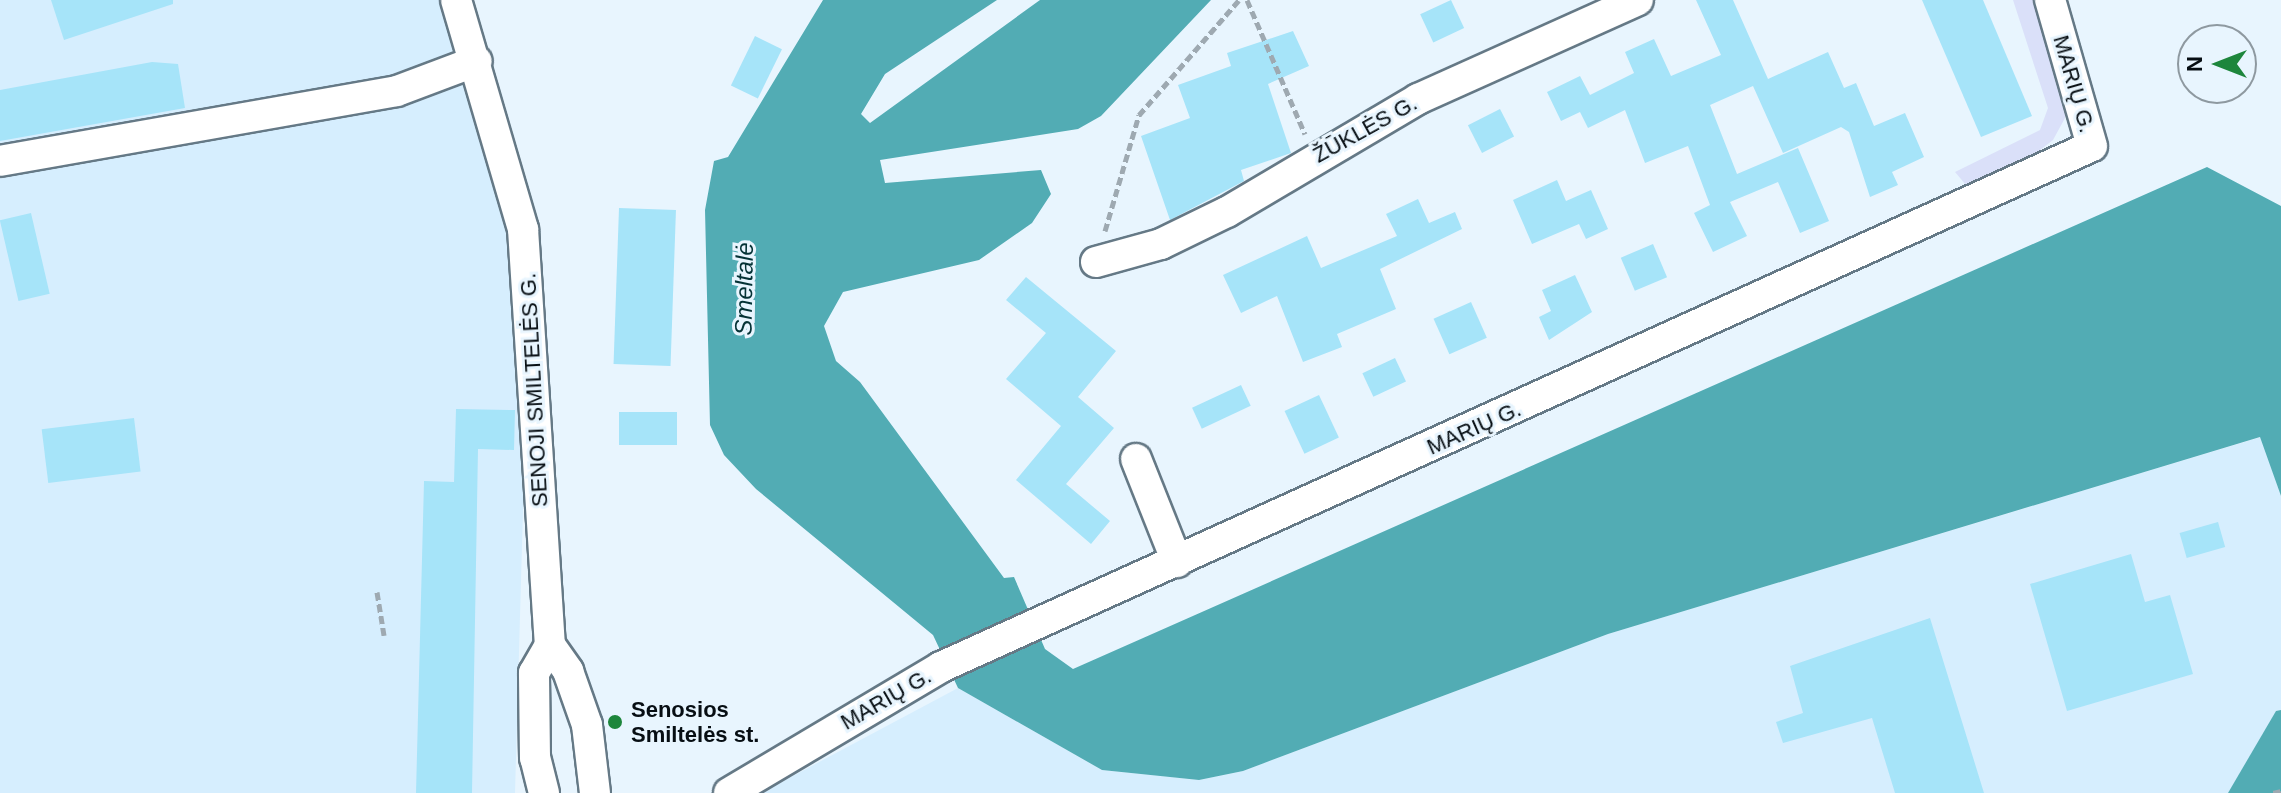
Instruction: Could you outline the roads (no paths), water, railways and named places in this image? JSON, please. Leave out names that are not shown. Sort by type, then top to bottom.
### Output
[{"type":"street","name":"SENOJI SMILTELĖS G.","points":[[456,0],[507,157],[533,295],[550,645],[533,686],[544,793]]},
{"type":"street","name":"ŽŪKLĖS G.","points":[[1096,262],[1161,244],[1227,212],[1320,154],[1418,99],[1638,0]]},
{"type":"street","name":"MARIŲ G.","points":[[729,793],[941,667],[2092,146],[2050,0]]},
{"type":"street","points":[[0,161],[397,91],[477,61]]},
{"type":"street","points":[[1136,459],[1177,562]]},
{"type":"street","name":"SENOJI SMILTELĖS G.","points":[[550,645],[568,671],[587,725],[595,793]]},
{"type":"water","name":"Smeltalė","points":[[823,0],[997,0],[885,74],[861,114],[870,123],[1040,0],[1211,0],[1101,116],[1078,129],[880,160],[885,183],[1041,170],[1051,194],[1032,223],[979,260],[843,292],[824,326],[836,361],[860,382],[1004,578],[1014,577],[1045,649],[1073,669],[2207,167],[2281,206],[2281,496],[2260,437],[1608,634],[1243,771],[1199,780],[1102,770],[958,688],[933,635],[756,489],[724,455],[710,425],[705,210],[714,161],[728,157]]},
{"type":"water","points":[[2281,710],[2281,793],[2228,793],[2276,711]]},
{"type":"place","name":"Senosios Smiltelės st.","points":[[615,722]]}]
